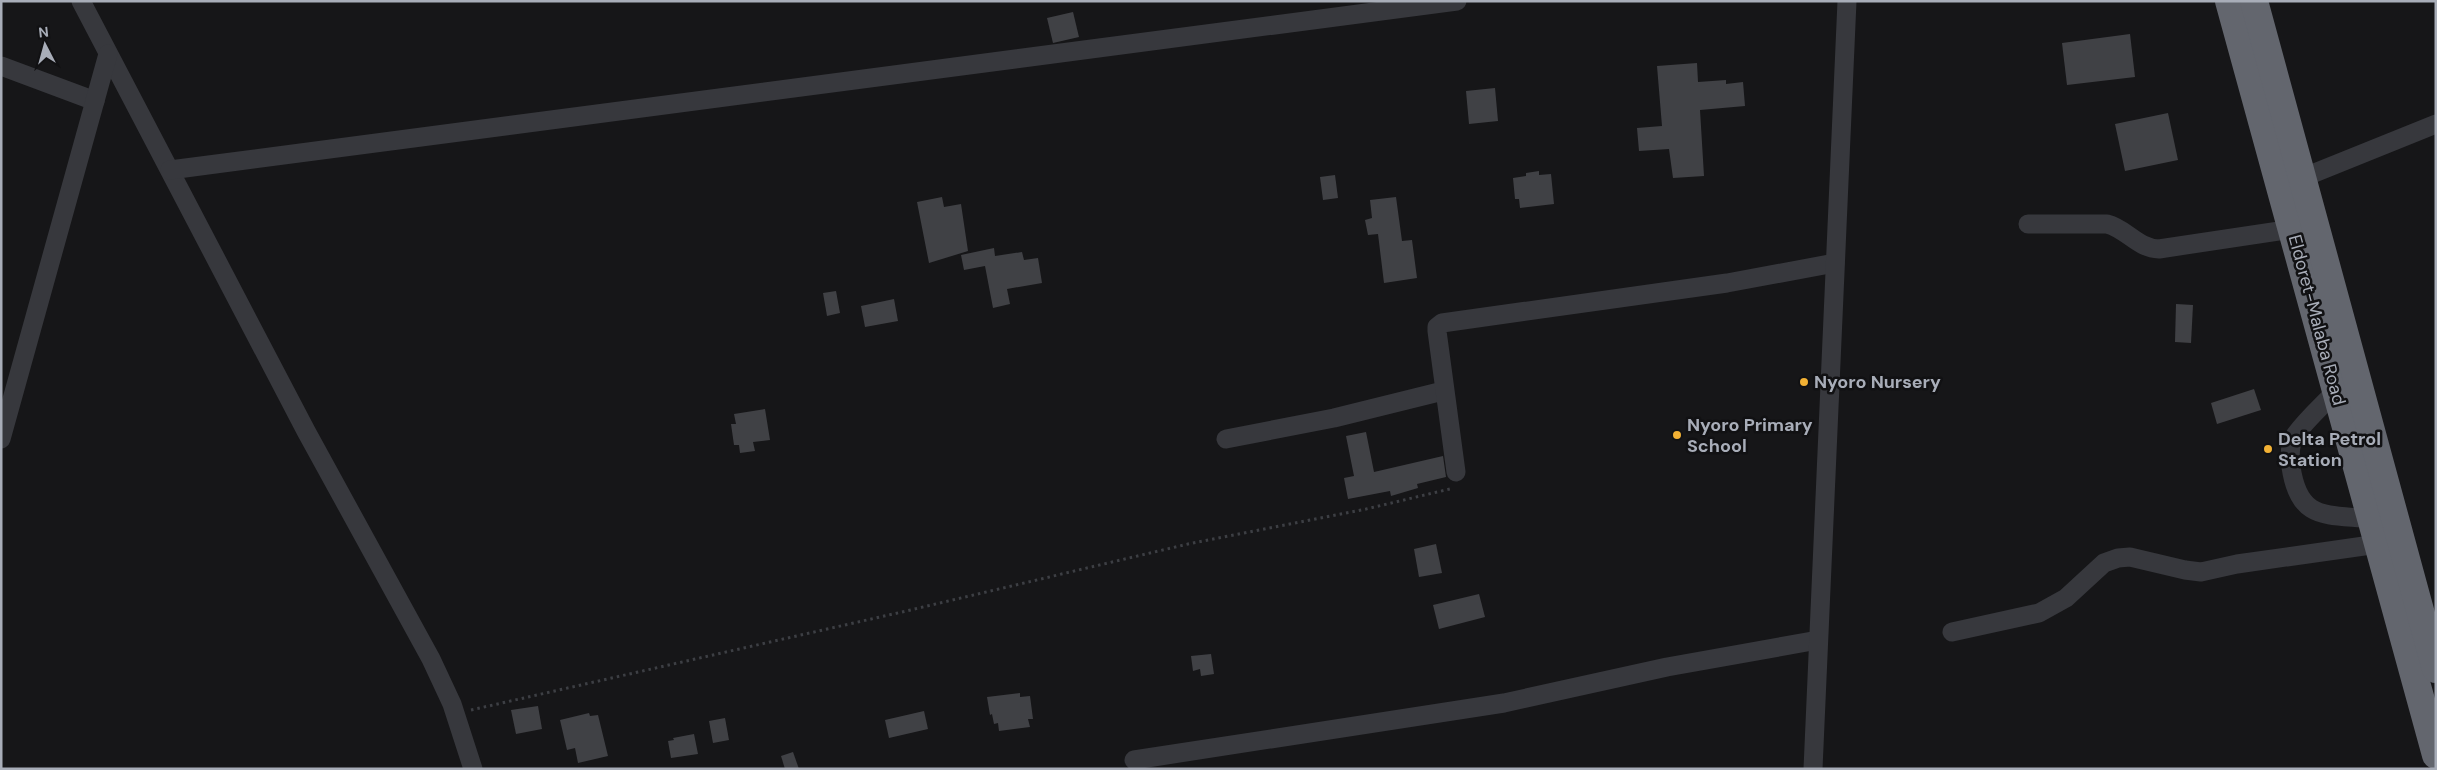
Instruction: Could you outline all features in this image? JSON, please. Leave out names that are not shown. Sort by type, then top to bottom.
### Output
[{"type":"highway","name":"Eldoret-Malaba Road","points":[[2229,1],[2436,755]]},
{"type":"highway","name":"Eldoret-Malaba Road","points":[[2254,1],[2436,669]]},
{"type":"street","points":[[81,1],[302,422],[431,659],[452,704],[473,769]]},
{"type":"street","points":[[170,170],[1456,1]]},
{"type":"street","points":[[1813,769],[1847,1]]},
{"type":"street","points":[[1,439],[108,54]]},
{"type":"street","points":[[1,66],[95,101]]},
{"type":"street","points":[[2302,178],[2436,124]]},
{"type":"street","points":[[2028,224],[2107,224],[2114,226],[2143,246],[2158,249],[2292,230]]},
{"type":"street","points":[[1456,472],[1443,391],[1437,331],[1437,327],[1442,323],[1727,283],[1835,263]]},
{"type":"street","points":[[1226,440],[1334,418],[1443,391]]},
{"type":"street","points":[[2336,391],[2296,434],[2291,444],[2290,455],[2294,482],[2298,496],[2310,508],[2374,531]]},
{"type":"street","points":[[1952,632],[2039,614],[2066,598],[2104,564],[2118,558],[2130,557],[2201,572],[2374,531]]},
{"type":"street","points":[[1134,760],[1504,703],[1667,667],[1818,640]]},
{"type":"path","points":[[469,710],[902,612],[1188,544],[1366,509],[1458,487],[1456,472]]},
{"type":"building","points":[[1073,12],[1079,37],[1053,43],[1047,18]]},
{"type":"building","points":[[2130,34],[2135,77],[2067,85],[2062,43]]},
{"type":"building","points":[[1697,63],[1698,82],[1726,80],[1726,84],[1743,82],[1745,106],[1700,110],[1704,176],[1673,178],[1669,149],[1639,151],[1637,128],[1662,126],[1657,66]]},
{"type":"building","points":[[1495,88],[1498,121],[1469,124],[1466,91]]},
{"type":"building","points":[[2168,113],[2178,160],[2125,171],[2115,124]]},
{"type":"building","points":[[1539,171],[1539,175],[1551,174],[1554,204],[1520,208],[1519,199],[1515,199],[1513,178]]},
{"type":"building","points":[[1335,175],[1338,198],[1323,200],[1320,177]]},
{"type":"building","points":[[942,197],[944,207],[961,204],[968,251],[929,263],[917,202]]},
{"type":"building","points":[[1396,197],[1402,241],[1412,240],[1417,278],[1384,283],[1378,234],[1368,235],[1365,220],[1372,218],[1370,200]]},
{"type":"building","points":[[994,248],[995,256],[1022,252],[1024,260],[1038,258],[1042,283],[1007,289],[1010,304],[993,308],[985,266],[964,270],[961,255]]},
{"type":"building","points":[[836,291],[840,313],[827,316],[823,293]]},
{"type":"building","points":[[894,299],[898,321],[865,327],[861,306]]},
{"type":"building","points":[[2176,304],[2193,305],[2191,343],[2175,342]]},
{"type":"building","points":[[2254,389],[2261,410],[2217,424],[2211,403]]},
{"type":"building","points":[[765,409],[770,440],[753,442],[755,451],[740,453],[739,445],[734,445],[731,424],[736,424],[734,414]]},
{"type":"building","points":[[1366,432],[1374,472],[1443,456],[1446,477],[1417,484],[1418,488],[1391,496],[1390,491],[1348,499],[1344,478],[1354,476],[1346,436]]},
{"type":"building","points":[[1436,544],[1442,573],[1419,577],[1414,549]]},
{"type":"building","points":[[1479,594],[1485,617],[1439,629],[1433,605]]},
{"type":"building","points":[[1211,654],[1214,674],[1201,676],[1200,669],[1193,671],[1191,656]]},
{"type":"building","points":[[1020,693],[1020,697],[1030,696],[1033,719],[1028,719],[1030,727],[999,731],[998,723],[994,724],[992,714],[990,715],[987,697]]},
{"type":"building","points":[[538,706],[542,729],[516,734],[511,710]]},
{"type":"building","points":[[924,711],[928,729],[889,738],[885,720]]},
{"type":"building","points":[[589,713],[590,716],[598,715],[608,756],[578,763],[575,748],[567,750],[560,720]]},
{"type":"building","points":[[725,718],[729,740],[713,743],[709,721]]},
{"type":"building","points":[[694,734],[698,754],[671,758],[668,741],[674,740],[673,738]]},
{"type":"building","points":[[793,752],[799,769],[785,769],[781,756]]},
{"type":"place","name":"Nyoro Nursery","points":[[1804,382]]},
{"type":"place","name":"Nyoro Primary School","points":[[1677,435]]},
{"type":"place","name":"Delta Petrol Station","points":[[2268,449]]}]
